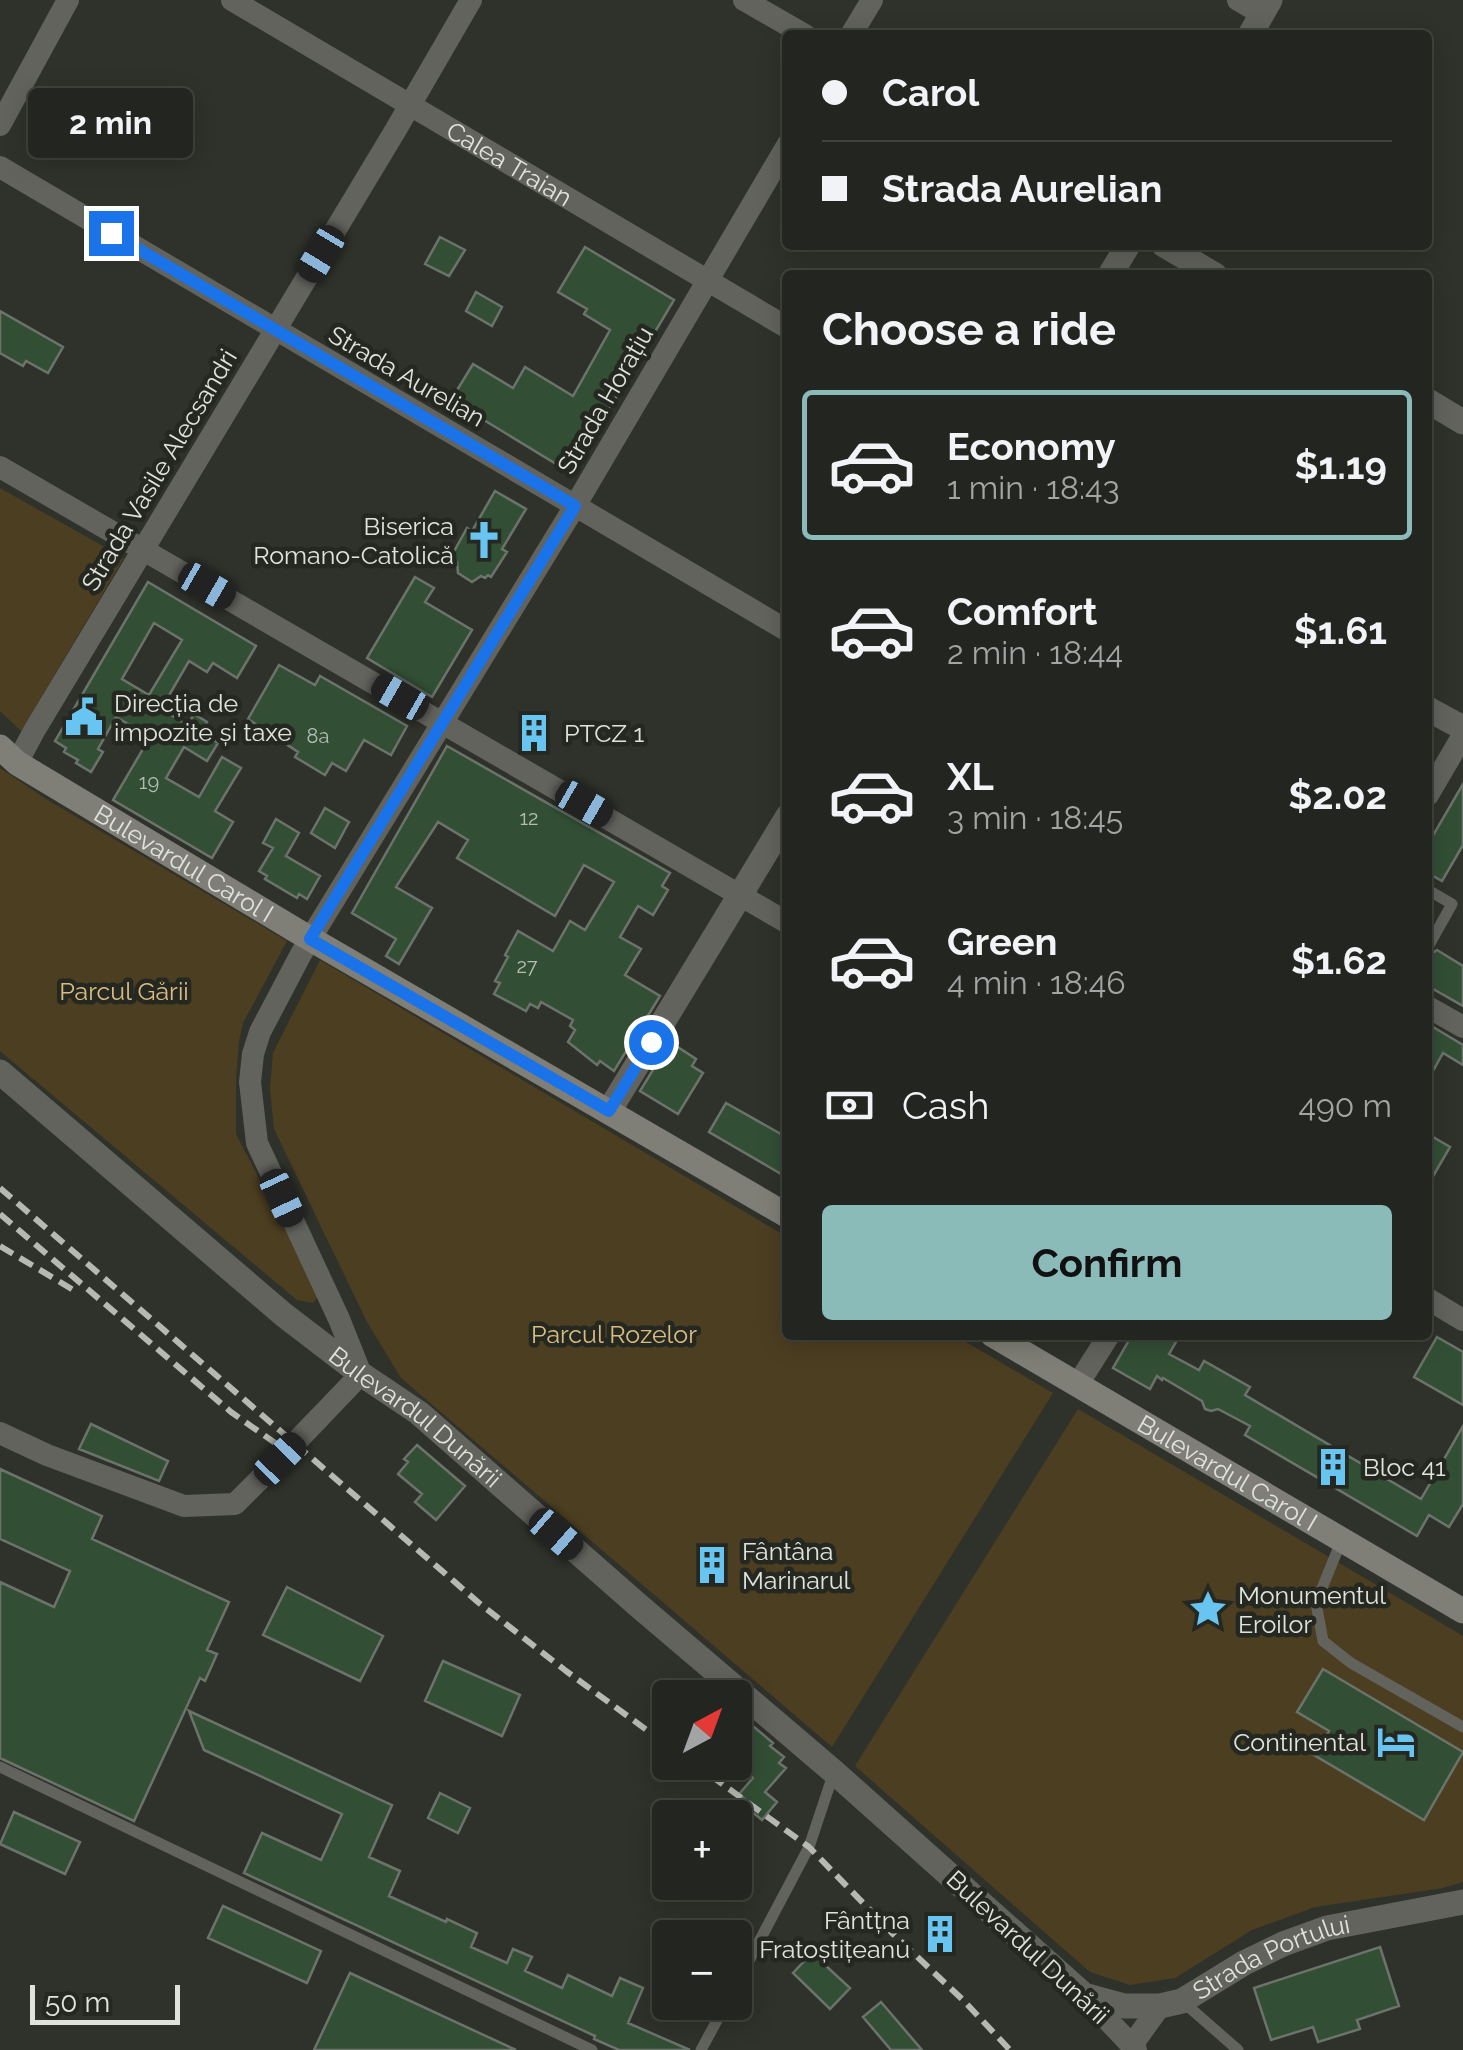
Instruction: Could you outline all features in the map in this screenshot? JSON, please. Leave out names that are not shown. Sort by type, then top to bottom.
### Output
[{"type":"main road","name":"Bulevardul Carol I","points":[[9,755],[310,939],[782,1212]]},
{"type":"main road","name":"Bulevardul Carol I","points":[[1002,1340],[1463,1612]]},
{"type":"street","points":[[0,126],[68,0]]},
{"type":"street","name":"Calea Traian","points":[[232,0],[782,324]]},
{"type":"street","name":"Strada Vasile Alecsandri","points":[[9,755],[34,731],[471,0]]},
{"type":"street","points":[[744,0],[795,30]]},
{"type":"street","points":[[855,30],[872,0]]},
{"type":"street","points":[[1238,0],[1261,16]]},
{"type":"street","name":"Strada Horațiu","points":[[361,1374],[257,1143],[250,1082],[260,1032],[310,939],[575,506],[782,154]]},
{"type":"street","name":"Strada Aurelian","points":[[0,167],[782,627]]},
{"type":"street","points":[[1172,250],[1206,270]]},
{"type":"street","points":[[1432,403],[1463,422]]},
{"type":"street","points":[[0,467],[782,919]]},
{"type":"street","points":[[1432,711],[1463,732],[1432,788]]},
{"type":"street","points":[[609,1111],[782,826]]},
{"type":"street","points":[[1432,1008],[1463,1027]]},
{"type":"street","name":"Bulevardul Dunării","points":[[0,1072],[284,1315],[418,1414],[834,1772],[1084,1995],[1134,2048]]},
{"type":"street","points":[[1432,1301],[1463,1320]]},
{"type":"street","points":[[1078,1384],[1106,1340]]},
{"type":"street","points":[[0,1433],[47,1455],[184,1506],[235,1504],[361,1374]]},
{"type":"street","name":"Strada Portului","points":[[1084,1995],[1124,2006],[1171,2004],[1244,1963],[1327,1928],[1463,1902]]},
{"type":"street","points":[[1134,2048],[1171,2004]]},
{"type":"lane","points":[[1432,892],[1452,904],[1432,940]]},
{"type":"lane","points":[[1342,1539],[1316,1604],[1323,1641],[1351,1664],[1463,1727]]},
{"type":"lane","points":[[0,1767],[592,2050]]},
{"type":"lane","points":[[752,1954],[809,1847],[834,1772]]},
{"type":"lane","points":[[1171,2004],[1238,2050]]},
{"type":"lane","points":[[701,2050],[717,2020]]},
{"type":"green space","points":[[0,488],[124,558],[21,731],[0,711]]},
{"type":"green space","name":"Parcul Gării","points":[[0,768],[287,941],[243,1023],[236,1079],[236,1134],[319,1295],[313,1303],[297,1300],[0,1051]]},
{"type":"green space","name":"Parcul Rozelor","points":[[320,960],[782,1234],[782,1340],[963,1340],[1053,1393],[832,1747],[401,1378],[367,1322],[274,1129],[270,1088],[273,1053]]},
{"type":"green space","points":[[1078,1409],[1463,1636],[1463,1882],[1315,1907],[1252,1930],[1175,1978],[1130,1985],[1090,1972],[855,1766]]},
{"type":"building","points":[[440,237],[465,250],[449,276],[425,264]]},
{"type":"building","points":[[585,247],[674,300],[571,473],[451,400],[473,364],[513,388],[525,367],[573,396],[610,330],[584,314],[587,309],[558,292]]},
{"type":"building","points":[[476,292],[502,307],[492,326],[466,311]]},
{"type":"building","points":[[0,311],[63,347],[48,373],[26,361],[23,366],[0,353]]},
{"type":"building","name":"Biserica Romano-Catolică","points":[[495,491],[526,509],[502,549],[507,552],[491,577],[481,576],[472,582],[458,573],[452,555],[467,528],[472,531]]},
{"type":"building","points":[[415,577],[434,588],[425,602],[472,630],[432,697],[367,658]]},
{"type":"building","points":[[148,582],[256,646],[237,678],[213,663],[207,672],[189,661],[161,709],[188,725],[194,714],[207,722],[201,733],[218,743],[207,761],[184,747],[166,778],[199,797],[222,757],[241,768],[215,811],[233,822],[212,858],[113,800],[150,737],[116,717],[98,749],[103,752],[91,772],[55,741]],"holes":[[[154,623],[182,640],[149,695],[122,679]]]},
{"type":"building","points":[[279,665],[315,685],[320,676],[407,726],[391,755],[364,740],[346,771],[332,763],[325,775],[295,757],[298,752],[248,719]]},
{"type":"building","points":[[447,746],[670,873],[662,886],[668,890],[653,915],[638,906],[620,937],[641,949],[625,975],[660,996],[614,1071],[600,1061],[597,1065],[568,1042],[575,1030],[570,1026],[573,1020],[541,1002],[538,1008],[530,1004],[526,1011],[494,994],[500,983],[495,981],[518,931],[553,951],[570,921],[585,930],[614,882],[584,865],[555,916],[457,858],[468,840],[438,822],[396,887],[432,908],[399,964],[386,956],[396,939],[352,913]]},
{"type":"building","points":[[1463,784],[1463,845],[1442,881],[1432,875],[1432,837]]},
{"type":"building","points":[[325,808],[349,822],[335,848],[311,833]]},
{"type":"building","points":[[276,819],[299,833],[286,856],[320,876],[307,899],[299,894],[297,898],[265,879],[267,876],[259,871],[273,848],[263,843]]},
{"type":"building","points":[[1437,950],[1463,966],[1463,1006],[1432,988],[1432,953]]},
{"type":"building","points":[[1432,1026],[1463,1045],[1463,1065],[1443,1053],[1432,1073]]},
{"type":"building","points":[[670,1042],[696,1059],[692,1066],[703,1073],[678,1114],[640,1091]]},
{"type":"building","points":[[726,1103],[782,1135],[782,1175],[709,1132]]},
{"type":"building","points":[[1432,1136],[1450,1147],[1432,1178]]},
{"type":"building","points":[[1437,1337],[1463,1352],[1463,1405],[1414,1377]]},
{"type":"building","name":"Bloc 41","points":[[1129,1340],[1177,1340],[1169,1354],[1199,1370],[1204,1361],[1250,1387],[1245,1395],[1421,1499],[1463,1426],[1463,1504],[1449,1527],[1429,1515],[1417,1536],[1245,1435],[1250,1426],[1218,1409],[1205,1409],[1202,1401],[1163,1378],[1157,1376],[1150,1389],[1113,1368]]},
{"type":"building","points":[[91,1424],[168,1461],[159,1481],[79,1449]]},
{"type":"building","points":[[417,1445],[465,1486],[436,1520],[415,1502],[422,1494],[398,1474],[408,1462],[404,1459]]},
{"type":"building","points":[[0,1469],[102,1516],[92,1539],[229,1602],[207,1650],[217,1654],[205,1681],[200,1678],[134,1821],[0,1758],[0,1582],[54,1607],[70,1571],[0,1539]]},
{"type":"building","points":[[287,1587],[383,1636],[360,1681],[263,1635]]},
{"type":"building","points":[[443,1661],[520,1695],[502,1736],[425,1701]]},
{"type":"building","name":"Continental","points":[[1323,1669],[1463,1752],[1424,1820],[1314,1755],[1329,1731],[1297,1712]]},
{"type":"building","points":[[189,1711],[392,1805],[369,1857],[400,1871],[389,1896],[477,1933],[471,1947],[507,1963],[513,1949],[532,1957],[525,1971],[562,1988],[568,1975],[612,1996],[620,1978],[643,1988],[628,2023],[690,2050],[619,2050],[244,1873],[262,1833],[321,1860],[342,1814],[204,1750]]},
{"type":"building","points":[[752,1725],[773,1743],[770,1746],[784,1757],[779,1763],[786,1768],[765,1792],[777,1802],[762,1820],[752,1812],[752,1800],[739,1794],[753,1778]]},
{"type":"building","points":[[440,1793],[470,1808],[458,1833],[428,1818]]},
{"type":"building","points":[[14,1812],[80,1842],[65,1874],[0,1844]]},
{"type":"building","points":[[223,1906],[321,1951],[307,1983],[208,1938]]},
{"type":"building","points":[[1380,1947],[1399,2006],[1357,2020],[1360,2029],[1318,2042],[1313,2027],[1271,2040],[1254,1988]]},
{"type":"building","points":[[812,1953],[850,1988],[830,2009],[793,1973]]},
{"type":"building","points":[[350,1973],[516,2050],[314,2050]]},
{"type":"building","points":[[881,2002],[922,2050],[891,2050],[863,2017]]},
{"type":"railway","points":[[0,1188],[479,1603],[652,1734]]},
{"type":"railway","points":[[0,1214],[231,1412],[278,1445]]},
{"type":"railway","points":[[0,1246],[75,1291]]},
{"type":"railway","points":[[717,1780],[809,1847],[1010,2050]]},
{"type":"place","name":"Biserica Romano-Catolică","points":[[484,540]]},
{"type":"place","name":"Direcția de impozite și taxe","points":[[84,717]]},
{"type":"place","name":"PTCZ 1","points":[[534,733]]},
{"type":"place","name":"Bloc 41","points":[[1333,1467]]},
{"type":"place","name":"Fântâna Marinarul","points":[[712,1565]]},
{"type":"place","name":"Monumentul Eroilor","points":[[1208,1609]]},
{"type":"place","name":"Continental","points":[[1396,1742]]},
{"type":"place","name":"Fântțna Fratoștițeanu","points":[[940,1934]]},
{"type":"route","points":[[111,233],[575,506],[310,939],[609,1111],[651,1042]]}]
